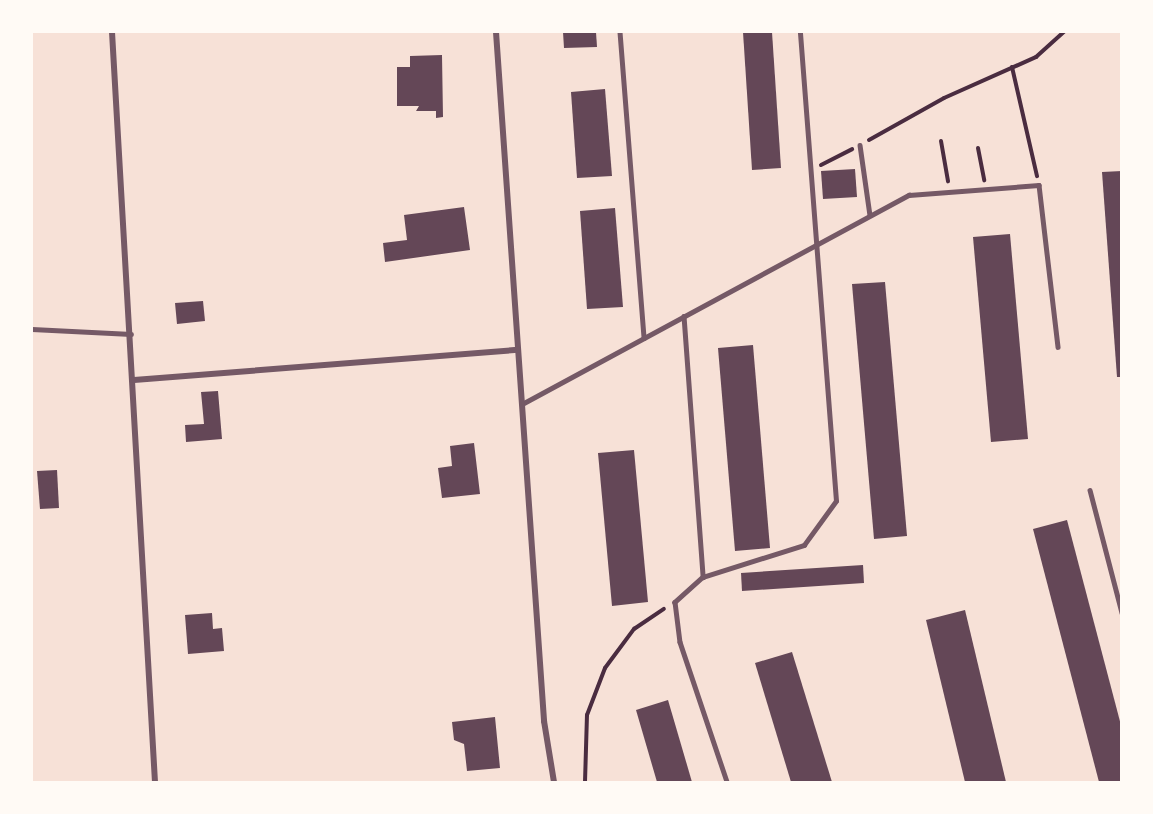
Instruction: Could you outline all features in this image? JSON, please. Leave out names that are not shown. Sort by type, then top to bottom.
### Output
[{"type":"street","points":[[112,32],[134,380],[155,783]]},
{"type":"street","points":[[496,32],[544,721],[554,783]]},
{"type":"street","points":[[134,380],[518,350]]},
{"type":"lane","points":[[620,32],[644,338]]},
{"type":"lane","points":[[727,783],[680,642],[675,602],[703,577],[804,545],[836,501],[800,32]]},
{"type":"lane","points":[[860,145],[870,216]]},
{"type":"lane","points":[[522,404],[909,195],[1039,185],[1058,347]]},
{"type":"lane","points":[[684,316],[703,577]]},
{"type":"lane","points":[[32,329],[131,334]]},
{"type":"lane","points":[[1090,490],[1122,613]]},
{"type":"path","points":[[810,171],[944,98],[1036,57],[1064,32]]},
{"type":"path","points":[[1012,67],[1039,185]]},
{"type":"path","points":[[941,141],[950,192]]},
{"type":"path","points":[[978,148],[986,190]]},
{"type":"path","points":[[585,783],[587,715],[605,668],[634,628],[675,602]]},
{"type":"building","points":[[563,32],[596,32],[597,47],[564,48]]},
{"type":"building","points":[[743,32],[772,32],[781,168],[752,170]]},
{"type":"building","points":[[442,55],[443,117],[436,118],[436,111],[416,111],[419,106],[397,106],[397,67],[410,67],[410,56]]},
{"type":"building","points":[[605,89],[612,176],[577,178],[571,92]]},
{"type":"building","points":[[855,169],[857,197],[823,199],[821,171]]},
{"type":"building","points":[[1122,171],[1122,377],[1117,377],[1102,172]]},
{"type":"building","points":[[464,207],[470,250],[385,262],[383,243],[407,240],[404,215]]},
{"type":"building","points":[[615,208],[623,307],[587,309],[580,211]]},
{"type":"building","points":[[1010,234],[1028,439],[991,442],[973,237]]},
{"type":"building","points":[[885,282],[907,536],[874,539],[852,284]]},
{"type":"building","points":[[203,301],[205,321],[177,324],[175,303]]},
{"type":"building","points":[[753,345],[770,548],[735,551],[718,348]]},
{"type":"building","points":[[218,391],[222,439],[186,442],[185,425],[204,424],[201,392]]},
{"type":"building","points":[[474,443],[480,494],[442,498],[438,468],[452,466],[450,446]]},
{"type":"building","points":[[634,450],[648,602],[612,606],[598,453]]},
{"type":"building","points":[[57,470],[59,508],[40,509],[37,471]]},
{"type":"building","points":[[1067,520],[1122,729],[1122,782],[1099,782],[1033,529]]},
{"type":"building","points":[[863,565],[864,583],[742,591],[741,573]]},
{"type":"building","points":[[965,610],[1006,782],[965,782],[926,620]]},
{"type":"building","points":[[212,613],[213,629],[222,628],[224,651],[188,654],[185,615]]},
{"type":"building","points":[[792,652],[832,782],[791,782],[755,663]]},
{"type":"building","points":[[668,700],[692,782],[657,782],[636,710]]},
{"type":"building","points":[[495,717],[500,768],[467,771],[464,744],[454,740],[452,722]]}]
